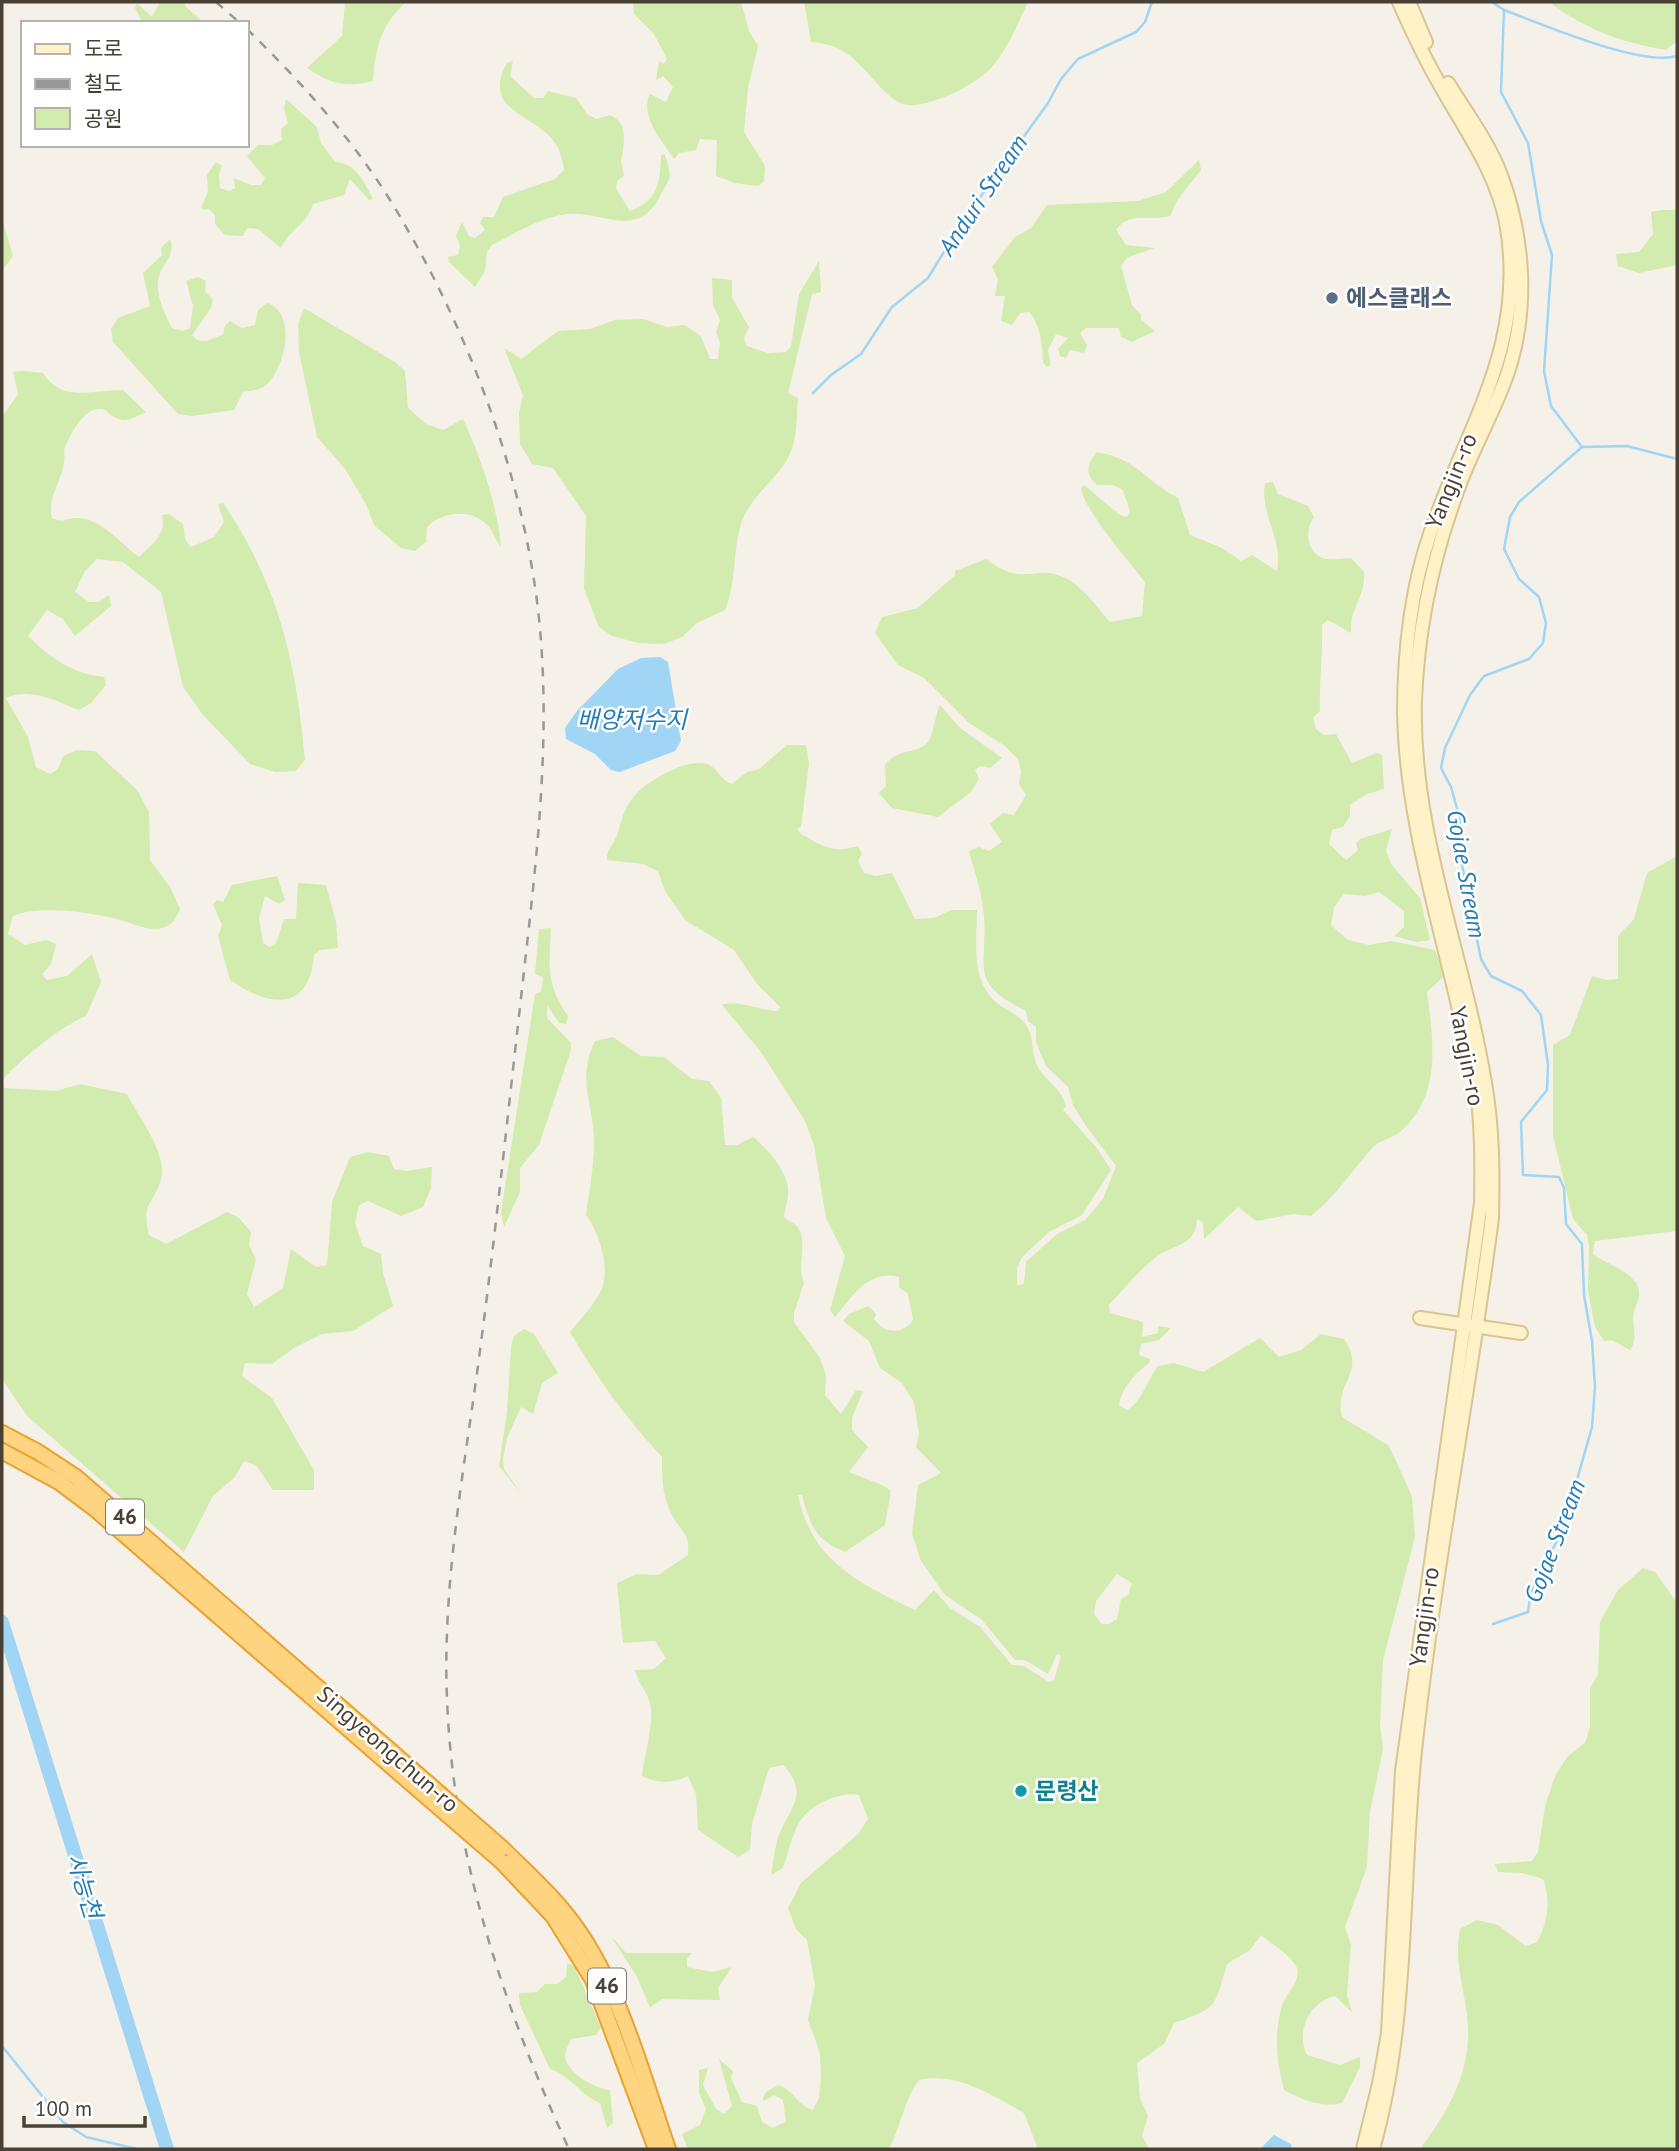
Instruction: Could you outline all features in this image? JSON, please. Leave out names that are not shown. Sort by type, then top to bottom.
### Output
[{"type":"highway","name":"Singyeongchun-ro","points":[[2,1433],[38,1451],[76,1477],[231,1621]]},
{"type":"highway","name":"Singyeongchun-ro","points":[[2,1452],[40,1471],[95,1509],[392,1759],[567,1915],[592,1954],[619,2013],[668,2149]]},
{"type":"highway","name":"Singyeongchun-ro","points":[[502,1855],[552,1916],[593,1980],[656,2149]]},
{"type":"main road","name":"Yangjin-ro","points":[[1363,2149],[1380,2084],[1388,2033],[1402,1771],[1481,1203],[1482,1146],[1476,1082],[1413,806],[1404,716],[1405,657],[1412,601],[1429,536],[1500,359],[1509,317],[1511,260],[1505,219],[1478,147],[1444,92],[1399,2]]},
{"type":"main road","name":"Yangjin-ro","points":[[1373,2149],[1391,2071],[1399,2018],[1416,1748],[1492,1218],[1492,1136],[1485,1082],[1426,825],[1417,760],[1415,702],[1427,591],[1440,542],[1458,489],[1508,372],[1517,336],[1521,303],[1520,250],[1502,177],[1487,142],[1433,56],[1409,2]]},
{"type":"main road","points":[[1420,1318],[1521,1333]]},
{"type":"green space","points":[[160,2],[185,2],[185,6],[202,21],[142,21],[135,8],[137,3],[152,17]]},
{"type":"green space","points":[[345,2],[406,2],[390,20],[381,38],[373,81],[338,83],[307,68],[342,36]]},
{"type":"green space","points":[[633,2],[741,2],[749,31],[758,46],[748,88],[744,132],[765,166],[764,181],[758,186],[735,183],[716,176],[717,140],[700,139],[696,150],[679,153],[674,159],[653,128],[647,110],[650,94],[666,102],[673,87],[663,76],[656,80],[659,61],[664,64],[667,59],[654,34],[634,14]]},
{"type":"green space","points":[[804,2],[1028,2],[1003,52],[984,74],[961,90],[932,102],[906,105],[885,92],[849,55],[826,44],[811,42]]},
{"type":"green space","points":[[1549,2],[1677,2],[1677,41],[1666,50],[1619,39],[1576,20]]},
{"type":"green space","points":[[513,61],[510,76],[534,98],[543,98],[548,91],[576,98],[587,114],[596,119],[610,115],[620,123],[624,135],[621,161],[624,176],[617,181],[616,189],[630,211],[647,202],[656,189],[661,155],[665,154],[670,177],[659,198],[649,211],[639,218],[627,221],[589,215],[561,215],[535,223],[492,245],[487,252],[485,271],[475,287],[449,262],[448,257],[458,255],[460,246],[456,236],[462,222],[469,236],[475,238],[485,230],[480,223],[483,217],[494,217],[503,197],[555,179],[564,170],[560,153],[552,139],[512,109],[500,91],[507,63]]},
{"type":"green space","points":[[286,99],[317,127],[321,143],[335,162],[349,166],[358,174],[373,199],[369,200],[350,179],[344,195],[313,204],[307,217],[281,248],[258,229],[247,228],[243,236],[225,235],[215,224],[215,215],[209,209],[201,209],[208,191],[207,175],[216,162],[222,166],[219,174],[220,188],[229,191],[235,188],[234,178],[251,185],[261,185],[265,178],[247,156],[258,145],[272,145],[282,140],[281,129],[288,123],[284,109]]},
{"type":"green space","points":[[1199,160],[1201,170],[1178,199],[1170,216],[1134,218],[1116,230],[1126,245],[1155,248],[1128,257],[1121,266],[1132,305],[1141,315],[1141,320],[1155,331],[1132,342],[1121,337],[1119,328],[1086,328],[1080,333],[1087,345],[1084,353],[1070,350],[1066,358],[1060,356],[1058,349],[1068,338],[1056,334],[1048,350],[1051,365],[1047,367],[1043,362],[1038,329],[1029,312],[1020,313],[1012,325],[1001,321],[1005,296],[995,296],[998,279],[992,267],[1015,237],[1031,228],[1047,205],[1138,201],[1166,192]]},
{"type":"green space","points":[[1677,210],[1677,265],[1639,273],[1618,266],[1616,254],[1639,252],[1653,234],[1651,212]]},
{"type":"green space","points":[[2,219],[13,256],[2,271]]},
{"type":"green space","points":[[170,239],[170,255],[159,275],[158,292],[172,328],[183,331],[190,328],[193,306],[186,281],[198,277],[206,281],[205,291],[213,300],[211,308],[192,335],[196,339],[207,341],[223,335],[225,326],[230,321],[242,328],[255,325],[258,310],[267,303],[277,309],[283,318],[285,342],[278,368],[265,386],[243,392],[234,410],[192,416],[178,414],[113,342],[111,329],[118,318],[150,306],[143,273],[162,255],[161,248]]},
{"type":"green space","points":[[819,261],[821,292],[812,294],[788,393],[798,398],[794,442],[784,465],[746,511],[737,543],[725,610],[697,623],[682,637],[664,644],[638,643],[612,636],[599,627],[584,589],[586,516],[553,468],[532,464],[520,444],[519,413],[523,395],[504,348],[521,359],[558,331],[590,329],[615,320],[643,319],[667,327],[685,325],[701,336],[710,359],[718,359],[720,343],[716,332],[720,320],[713,305],[712,278],[732,280],[732,298],[749,327],[744,339],[747,346],[768,353],[786,352],[791,346],[799,294]]},
{"type":"green space","points":[[304,308],[395,362],[405,371],[408,408],[426,424],[443,430],[463,419],[487,481],[501,547],[483,521],[467,514],[449,515],[433,522],[427,527],[426,542],[415,551],[401,548],[374,525],[366,504],[345,469],[317,437],[299,352],[298,324]]},
{"type":"green space","points":[[23,371],[43,373],[51,382],[68,392],[123,390],[146,412],[123,420],[98,409],[91,411],[79,422],[64,450],[63,468],[52,501],[52,518],[78,518],[95,522],[139,557],[160,534],[162,515],[169,514],[183,524],[185,539],[191,547],[214,537],[224,522],[218,504],[223,503],[258,564],[282,625],[296,690],[305,760],[296,771],[275,772],[250,764],[203,715],[183,687],[161,592],[123,562],[97,559],[85,571],[75,592],[89,602],[98,602],[109,595],[111,606],[75,636],[63,619],[47,610],[28,636],[72,669],[104,677],[106,685],[91,703],[79,710],[34,695],[6,698],[28,737],[36,767],[50,774],[58,769],[63,756],[77,750],[95,751],[137,790],[149,812],[150,860],[170,887],[180,909],[171,923],[157,929],[81,912],[51,910],[13,916],[8,934],[25,945],[46,940],[56,944],[51,964],[42,974],[47,980],[67,976],[92,954],[101,982],[86,1016],[41,1044],[2,1081],[2,417],[18,394],[13,372]]},
{"type":"green space","points":[[1097,452],[1132,465],[1178,498],[1190,535],[1222,548],[1241,561],[1252,555],[1277,571],[1277,548],[1264,495],[1265,483],[1273,482],[1278,494],[1308,506],[1314,517],[1309,529],[1309,542],[1315,553],[1327,559],[1351,558],[1364,572],[1351,633],[1328,620],[1322,625],[1320,711],[1313,718],[1316,729],[1324,735],[1336,734],[1352,763],[1377,753],[1382,755],[1384,789],[1367,794],[1350,805],[1350,816],[1343,827],[1332,830],[1329,844],[1346,860],[1358,850],[1356,843],[1360,839],[1392,829],[1386,850],[1391,864],[1420,898],[1430,940],[1416,942],[1394,936],[1404,927],[1404,911],[1379,892],[1365,896],[1344,894],[1334,907],[1331,925],[1348,940],[1369,945],[1391,941],[1435,950],[1444,976],[1427,992],[1432,1048],[1429,1084],[1414,1117],[1400,1132],[1372,1148],[1336,1192],[1311,1216],[1294,1214],[1256,1221],[1238,1207],[1204,1239],[1203,1222],[1197,1219],[1196,1228],[1188,1239],[1150,1262],[1109,1305],[1110,1313],[1143,1322],[1142,1337],[1158,1333],[1158,1326],[1171,1328],[1159,1340],[1141,1344],[1139,1355],[1150,1359],[1123,1392],[1119,1405],[1127,1410],[1140,1396],[1158,1366],[1174,1363],[1203,1372],[1260,1338],[1279,1357],[1301,1350],[1321,1334],[1344,1339],[1352,1360],[1342,1394],[1342,1417],[1389,1446],[1412,1496],[1415,1537],[1383,1660],[1380,1724],[1383,1749],[1370,1812],[1367,1867],[1345,1927],[1351,1945],[1347,1995],[1352,2012],[1335,1996],[1326,1999],[1318,2004],[1307,2019],[1303,2037],[1307,2055],[1340,2065],[1360,2057],[1360,2067],[1342,2103],[1312,2102],[1284,2090],[1278,2058],[1278,2025],[1283,2003],[1298,1973],[1291,1959],[1261,1935],[1250,1950],[1227,1964],[1212,2004],[1199,2014],[1174,2023],[1164,2044],[1137,2063],[1140,2098],[1148,2116],[1142,2136],[1149,2149],[1038,2149],[1024,2113],[974,2087],[933,2078],[919,2080],[914,2088],[889,2149],[688,2149],[682,2134],[700,2125],[706,2109],[699,2093],[699,2070],[708,2068],[703,2085],[716,2109],[724,2114],[732,2106],[719,2059],[733,2071],[731,2078],[742,2102],[757,2106],[762,2122],[772,2128],[786,2122],[783,2100],[774,2095],[764,2101],[763,2098],[766,2092],[778,2085],[813,2110],[819,2098],[821,2078],[820,2053],[808,2020],[815,1985],[807,1940],[796,1929],[788,1908],[801,1883],[858,1834],[868,1819],[859,1795],[842,1795],[824,1801],[802,1818],[791,1841],[783,1868],[771,1875],[777,1841],[795,1803],[796,1794],[796,1785],[783,1765],[769,1768],[752,1824],[750,1850],[738,1857],[698,1830],[696,1794],[688,1776],[665,1782],[642,1776],[651,1707],[635,1670],[654,1669],[666,1658],[655,1641],[623,1643],[617,1583],[637,1574],[658,1575],[688,1555],[688,1541],[673,1518],[665,1498],[662,1457],[613,1397],[570,1332],[596,1300],[602,1288],[605,1270],[602,1250],[586,1215],[594,1143],[586,1080],[595,1041],[613,1037],[641,1056],[664,1057],[692,1079],[709,1081],[721,1098],[725,1145],[737,1145],[753,1137],[770,1153],[784,1174],[788,1192],[784,1217],[799,1229],[802,1243],[801,1268],[804,1283],[794,1313],[794,1322],[820,1358],[826,1375],[825,1395],[841,1414],[856,1390],[863,1391],[852,1418],[852,1430],[868,1447],[849,1472],[891,1491],[885,1525],[845,1552],[826,1542],[815,1530],[802,1495],[798,1495],[804,1518],[826,1553],[857,1579],[915,1610],[934,1590],[950,1608],[980,1627],[1012,1665],[1024,1666],[1049,1682],[1054,1680],[1061,1656],[1057,1654],[1048,1674],[1025,1660],[1015,1660],[982,1620],[945,1595],[921,1561],[912,1534],[918,1485],[941,1473],[916,1447],[919,1434],[914,1402],[902,1383],[880,1368],[869,1341],[843,1321],[849,1314],[868,1306],[876,1314],[874,1319],[883,1328],[894,1331],[904,1328],[913,1320],[908,1294],[899,1287],[899,1277],[878,1277],[862,1286],[835,1317],[830,1310],[845,1256],[826,1218],[814,1145],[805,1121],[761,1052],[722,1005],[734,1003],[778,1011],[780,1007],[757,984],[734,950],[685,920],[665,891],[658,871],[643,864],[607,860],[608,853],[631,800],[645,786],[665,773],[688,765],[707,764],[732,784],[747,772],[759,769],[787,745],[806,745],[809,763],[801,827],[797,829],[800,833],[833,848],[858,846],[862,854],[858,861],[864,873],[876,876],[892,873],[915,919],[934,918],[951,910],[977,910],[976,948],[982,983],[997,1003],[1019,1017],[1026,1025],[1031,1034],[1036,1062],[1061,1094],[1066,1106],[1063,1110],[1097,1148],[1111,1170],[1082,1215],[1049,1232],[1022,1257],[1017,1268],[1017,1285],[1024,1284],[1026,1262],[1057,1234],[1085,1220],[1103,1199],[1116,1166],[1073,1105],[1068,1087],[1046,1066],[1036,1042],[1036,1027],[1028,1021],[1026,1011],[994,990],[984,969],[983,909],[969,851],[979,847],[989,851],[1002,842],[990,824],[1003,813],[1014,815],[1026,795],[1019,784],[1021,771],[1018,759],[1005,746],[969,723],[924,678],[898,665],[875,633],[882,617],[918,608],[955,575],[955,571],[986,559],[1010,572],[1044,573],[1063,577],[1083,591],[1110,622],[1142,616],[1145,582],[1108,535],[1083,497],[1081,488],[1084,485],[1120,515],[1127,517],[1130,511],[1123,490],[1113,485],[1097,485],[1090,477],[1089,465]],"holes":[[[1117,1574],[1132,1583],[1128,1595],[1121,1599],[1117,1619],[1109,1624],[1102,1624],[1094,1614],[1096,1601]]]},
{"type":"green space","points":[[940,705],[960,728],[1002,758],[990,768],[981,766],[975,770],[979,779],[971,792],[938,817],[892,808],[879,793],[886,786],[885,765],[896,756],[928,742]]},
{"type":"green space","points":[[1677,856],[1677,1231],[1595,1241],[1593,1254],[1629,1276],[1638,1288],[1639,1296],[1633,1315],[1634,1339],[1630,1350],[1611,1340],[1604,1341],[1595,1327],[1588,1291],[1587,1235],[1573,1219],[1553,1136],[1553,1045],[1570,1035],[1592,976],[1606,980],[1618,979],[1618,936],[1634,919],[1647,873]]},
{"type":"green space","points":[[277,876],[285,900],[279,904],[265,896],[259,918],[263,943],[270,947],[276,943],[284,919],[296,919],[298,883],[326,885],[336,922],[338,948],[320,950],[314,955],[311,974],[304,987],[296,996],[285,999],[259,996],[230,980],[218,936],[222,925],[213,904],[217,900],[223,902],[232,885]]},
{"type":"green space","points":[[551,928],[550,974],[556,994],[568,1016],[566,1024],[559,1023],[547,1005],[547,1018],[571,1043],[571,1050],[539,1145],[520,1168],[520,1192],[504,1227],[501,1213],[535,994],[541,992],[543,977],[535,974],[539,929]]},
{"type":"green space","points":[[2,1081],[4,1088],[56,1091],[80,1084],[127,1094],[151,1135],[162,1169],[158,1188],[147,1209],[149,1235],[166,1244],[227,1212],[238,1217],[251,1232],[249,1245],[256,1259],[247,1294],[254,1307],[283,1288],[291,1249],[316,1267],[327,1265],[332,1202],[350,1157],[368,1152],[389,1156],[394,1169],[406,1171],[432,1167],[431,1188],[423,1207],[401,1216],[368,1201],[359,1205],[355,1223],[363,1246],[381,1254],[383,1273],[393,1306],[353,1331],[322,1334],[294,1348],[272,1364],[245,1363],[242,1376],[272,1398],[314,1470],[314,1490],[273,1490],[256,1465],[244,1461],[235,1477],[213,1496],[184,1552],[27,1416],[2,1379]]},
{"type":"green space","points":[[524,1329],[534,1334],[558,1373],[542,1383],[533,1414],[521,1407],[507,1438],[504,1469],[522,1495],[499,1466],[507,1412],[511,1347],[514,1336]]},
{"type":"green space","points":[[1643,1568],[1655,1572],[1677,1603],[1677,2149],[1420,2149],[1450,2103],[1467,2052],[1467,2015],[1459,1962],[1460,1929],[1477,1920],[1498,1925],[1526,1946],[1537,1942],[1547,1911],[1543,1879],[1522,1873],[1498,1872],[1495,1864],[1532,1861],[1538,1852],[1545,1806],[1555,1776],[1568,1756],[1585,1743],[1590,1727],[1590,1689],[1598,1674],[1600,1622],[1618,1590]]},
{"type":"green space","points":[[611,1936],[626,1953],[692,1953],[687,1959],[687,1967],[712,1972],[732,1967],[718,1988],[720,2000],[663,1999],[650,2007],[637,1977]]},
{"type":"green space","points":[[567,1964],[574,1965],[601,2028],[596,2035],[571,2039],[565,2056],[576,2074],[597,2087],[610,2090],[613,2123],[607,2128],[600,2103],[550,2069],[520,2005],[519,1993],[537,1992],[545,1984],[557,1984],[566,1977]]},
{"type":"water","name":"배양저수지","points":[[660,657],[668,662],[681,741],[675,751],[620,772],[611,770],[595,754],[566,739],[565,728],[577,711],[618,669],[641,658]]},
{"type":"water","points":[[1274,2135],[1291,2144],[1292,2149],[1260,2149]]},
{"type":"waterway","name":"Anduri Stream","points":[[813,393],[831,375],[861,354],[892,307],[928,278],[961,224],[1048,103],[1061,79],[1078,59],[1136,32],[1145,22],[1152,2]]},
{"type":"waterway","name":"Gojae Stream","points":[[1492,2],[1504,10],[1501,92],[1528,143],[1541,221],[1552,255],[1544,371],[1551,406],[1582,447],[1519,502],[1510,517],[1504,549],[1519,579],[1539,597],[1546,623],[1543,643],[1529,659],[1484,676],[1470,695],[1445,748],[1441,768],[1451,787],[1460,819],[1460,855],[1481,959],[1491,976],[1522,991],[1541,1015],[1548,1065],[1547,1090],[1521,1122],[1523,1175],[1559,1177],[1564,1188],[1566,1224],[1582,1244],[1584,1295],[1592,1341],[1595,1387],[1592,1427],[1563,1529],[1531,1592],[1528,1612],[1493,1624]]},
{"type":"waterway","points":[[1504,10],[1616,50],[1661,58],[1677,56]]},
{"type":"waterway","points":[[1582,447],[1627,446],[1677,459]]},
{"type":"waterway","name":"사능천","points":[[2,1622],[167,2149]]},
{"type":"waterway","points":[[2,2046],[63,2122],[86,2137],[137,2149]]},
{"type":"railway","points":[[216,2],[238,21]]},
{"type":"railway","points":[[248,30],[342,132],[375,177],[419,250],[470,356],[491,412],[524,526],[535,584],[541,641],[544,730],[539,820],[492,1257],[457,1520],[446,1654],[451,1758],[471,1873],[503,1985],[523,2041],[569,2149]]},
{"type":"place","name":"에스클래스","points":[[1332,298]]},
{"type":"place","name":"문령산","points":[[1021,1791]]}]
